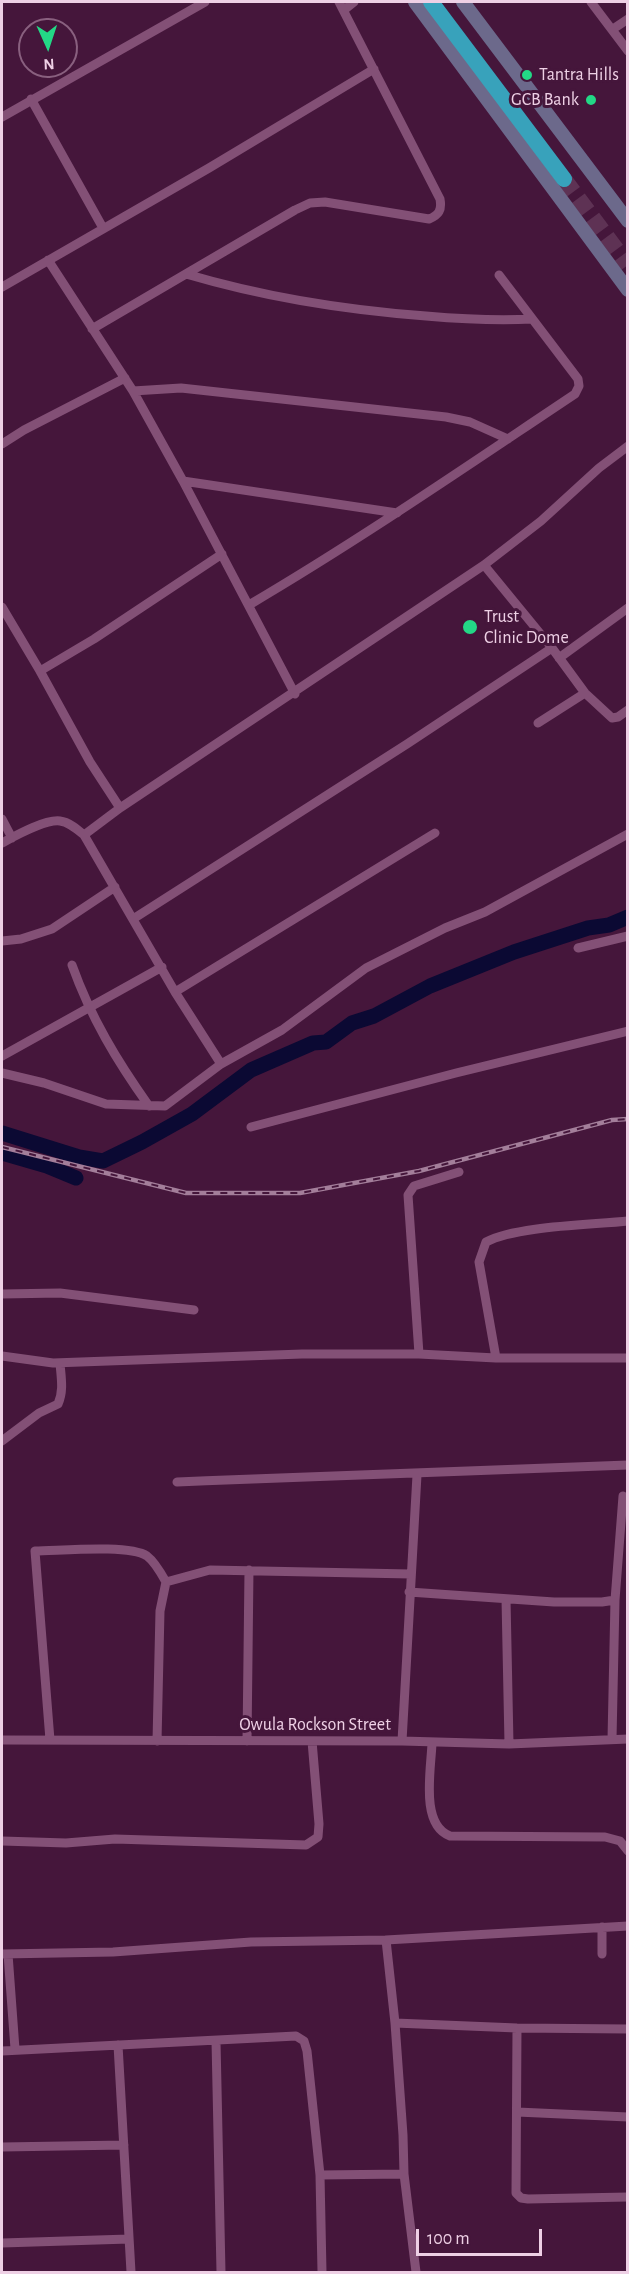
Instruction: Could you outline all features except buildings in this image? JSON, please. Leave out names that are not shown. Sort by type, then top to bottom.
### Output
[{"type":"highway","points":[[431,2],[569,176],[445,2]]},
{"type":"main road","points":[[415,2],[627,290]]},
{"type":"main road","points":[[463,2],[627,221]]},
{"type":"street","points":[[2,117],[205,2]]},
{"type":"street","points":[[92,329],[295,210],[310,204],[325,202],[429,219],[437,216],[441,208],[440,199],[339,2]]},
{"type":"street","points":[[344,10],[354,2]]},
{"type":"street","points":[[591,2],[627,51]]},
{"type":"street","points":[[613,29],[627,19]]},
{"type":"street","points":[[2,287],[265,135],[374,69]]},
{"type":"street","points":[[31,99],[103,228]]},
{"type":"street","points":[[48,260],[133,391],[295,693]]},
{"type":"street","points":[[186,274],[259,293],[376,312],[507,320],[532,319]]},
{"type":"street","points":[[249,605],[317,565],[574,394],[579,386],[578,379],[499,275]]},
{"type":"street","points":[[2,444],[24,430],[125,378]]},
{"type":"street","points":[[133,391],[181,388],[446,417],[470,422],[508,439]]},
{"type":"street","points":[[84,835],[120,808],[484,565],[541,521],[596,470],[627,446]]},
{"type":"street","points":[[183,481],[397,513]]},
{"type":"street","points":[[40,671],[94,639],[222,554]]},
{"type":"street","points":[[484,565],[560,658],[585,693],[612,718],[618,717],[627,710]]},
{"type":"street","points":[[2,607],[90,762],[120,808]]},
{"type":"street","points":[[560,658],[627,608]]},
{"type":"street","points":[[133,919],[407,744],[552,648]]},
{"type":"street","points":[[538,723],[585,693]]},
{"type":"street","points":[[2,819],[12,838]]},
{"type":"street","points":[[2,843],[46,823],[59,820],[71,825],[84,835],[175,992],[221,1064]]},
{"type":"street","points":[[175,992],[435,833]]},
{"type":"street","points":[[2,1073],[44,1083],[106,1104],[165,1106],[221,1064],[282,1030],[366,968],[445,928],[484,912],[558,874],[627,834]]},
{"type":"street","points":[[2,941],[28,937],[52,929],[115,887]]},
{"type":"street","points":[[578,948],[627,936]]},
{"type":"street","points":[[72,965],[88,1008],[123,1070],[149,1106]]},
{"type":"street","points":[[2,1056],[162,967]]},
{"type":"street","points":[[251,1127],[627,1031]]},
{"type":"street","points":[[419,1354],[408,1195],[414,1186],[459,1172]]},
{"type":"street","points":[[496,1358],[479,1262],[486,1242],[496,1237],[543,1229],[627,1221]]},
{"type":"street","points":[[2,1294],[60,1293],[194,1310]]},
{"type":"street","points":[[2,1356],[60,1363],[302,1354],[627,1358]]},
{"type":"street","points":[[2,1441],[39,1413],[58,1404],[62,1390],[60,1363]]},
{"type":"street","points":[[177,1482],[417,1475],[533,1467],[627,1465]]},
{"type":"street","points":[[402,1741],[417,1475]]},
{"type":"street","points":[[612,1739],[615,1600],[624,1496]]},
{"type":"street","points":[[51,1740],[35,1551],[101,1550],[140,1553],[152,1560],[166,1582],[160,1611],[157,1741]]},
{"type":"street","points":[[166,1582],[210,1570],[411,1574]]},
{"type":"street","points":[[248,1741],[249,1570]]},
{"type":"street","points":[[409,1592],[554,1602],[615,1600]]},
{"type":"street","points":[[506,1599],[509,1744]]},
{"type":"street","name":"Owula Rockson Street","points":[[2,1740],[402,1741],[509,1744],[627,1739]]},
{"type":"street","points":[[2,1841],[66,1843],[115,1839],[306,1845],[318,1837],[319,1824],[312,1741]]},
{"type":"street","points":[[432,1743],[431,1817],[442,1833],[450,1836],[605,1837],[620,1841],[627,1851]]},
{"type":"street","points":[[15,2049],[5,1954],[113,1952],[251,1942],[386,1940],[627,1926]]},
{"type":"street","points":[[602,1927],[602,1954]]},
{"type":"street","points":[[386,1940],[395,2023],[404,2174],[416,2272]]},
{"type":"street","points":[[395,2023],[517,2028],[627,2029]]},
{"type":"street","points":[[517,2028],[516,2193],[521,2198],[627,2197]]},
{"type":"street","points":[[2,2051],[296,2036],[304,2041],[320,2175],[322,2272]]},
{"type":"street","points":[[216,2041],[221,2272]]},
{"type":"street","points":[[118,2045],[131,2272]]},
{"type":"street","points":[[518,2112],[627,2117]]},
{"type":"street","points":[[2,2147],[124,2145]]},
{"type":"street","points":[[320,2175],[404,2174]]},
{"type":"street","points":[[2,2243],[129,2239]]},
{"type":"waterway","points":[[2,1133],[79,1157],[103,1161],[192,1114],[251,1070],[313,1043],[326,1042],[352,1023],[374,1016],[430,986],[514,952],[588,928],[609,925],[628,917]]},
{"type":"waterway","points":[[2,1153],[47,1166],[76,1178]]},
{"type":"tunnel","points":[[564,179],[628,265]]},
{"type":"railway","points":[[2,1147],[186,1193],[300,1193],[419,1171],[612,1120],[628,1119]]},
{"type":"place","name":"Tantra Hills","points":[[527,75]]},
{"type":"place","name":"GCB Bank","points":[[591,100]]},
{"type":"place","name":"Trust Clinic Dome","points":[[470,627]]}]
